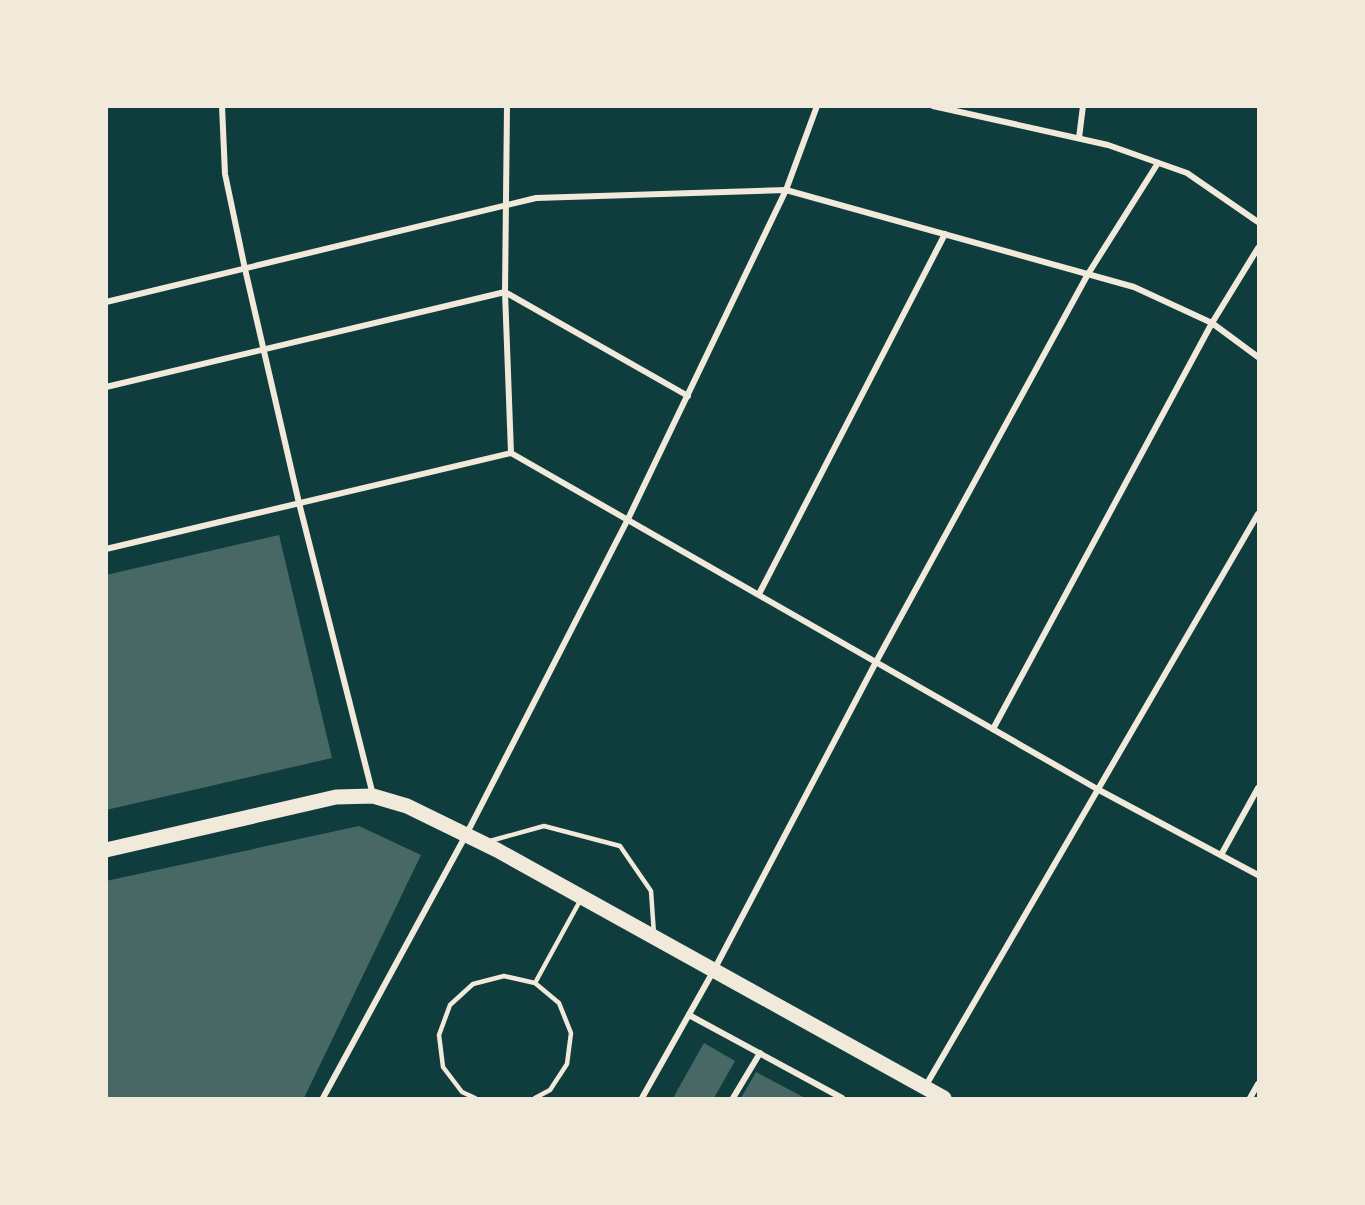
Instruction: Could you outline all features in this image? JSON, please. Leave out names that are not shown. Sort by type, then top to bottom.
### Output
[{"type":"main road","points":[[106,850],[336,797],[373,796],[407,806],[484,843],[944,1098]]},
{"type":"street","points":[[222,106],[225,174],[245,269],[299,503],[373,796]]},
{"type":"street","points":[[507,106],[505,292],[511,453]]},
{"type":"street","points":[[323,1098],[466,835],[628,519],[786,190],[817,106]]},
{"type":"street","points":[[933,106],[1108,145],[1187,174],[1258,222]]},
{"type":"street","points":[[1079,138],[1083,106]]},
{"type":"street","points":[[642,1098],[714,970],[876,662],[1088,274],[1158,163]]},
{"type":"street","points":[[106,302],[536,198],[786,190],[1134,287],[1212,323],[1258,357]]},
{"type":"street","points":[[759,594],[945,234]]},
{"type":"street","points":[[993,729],[1212,323],[1258,248]]},
{"type":"street","points":[[106,387],[505,292],[688,396]]},
{"type":"street","points":[[106,549],[511,453],[1099,790],[1258,875]]},
{"type":"street","points":[[924,1088],[1258,514]]},
{"type":"street","points":[[1221,855],[1258,788]]},
{"type":"street","points":[[689,1015],[842,1098]]},
{"type":"street","points":[[733,1098],[760,1053]]},
{"type":"street","points":[[1250,1098],[1258,1084]]},
{"type":"lane","points":[[484,843],[544,826],[620,846],[651,891],[654,937]]},
{"type":"lane","points":[[535,983],[582,897]]},
{"type":"lane","points":[[475,1098],[462,1092],[443,1066],[439,1035],[450,1005],[473,984],[504,976],[535,983],[558,1004],[571,1033],[567,1064],[550,1090],[535,1098]]},
{"type":"building","points":[[279,535],[332,758],[106,810],[106,575]]},
{"type":"building","points":[[359,826],[421,855],[304,1098],[106,1098],[106,881]]},
{"type":"building","points":[[704,1043],[735,1061],[714,1098],[673,1098]]},
{"type":"building","points":[[756,1072],[805,1098],[741,1098]]}]
